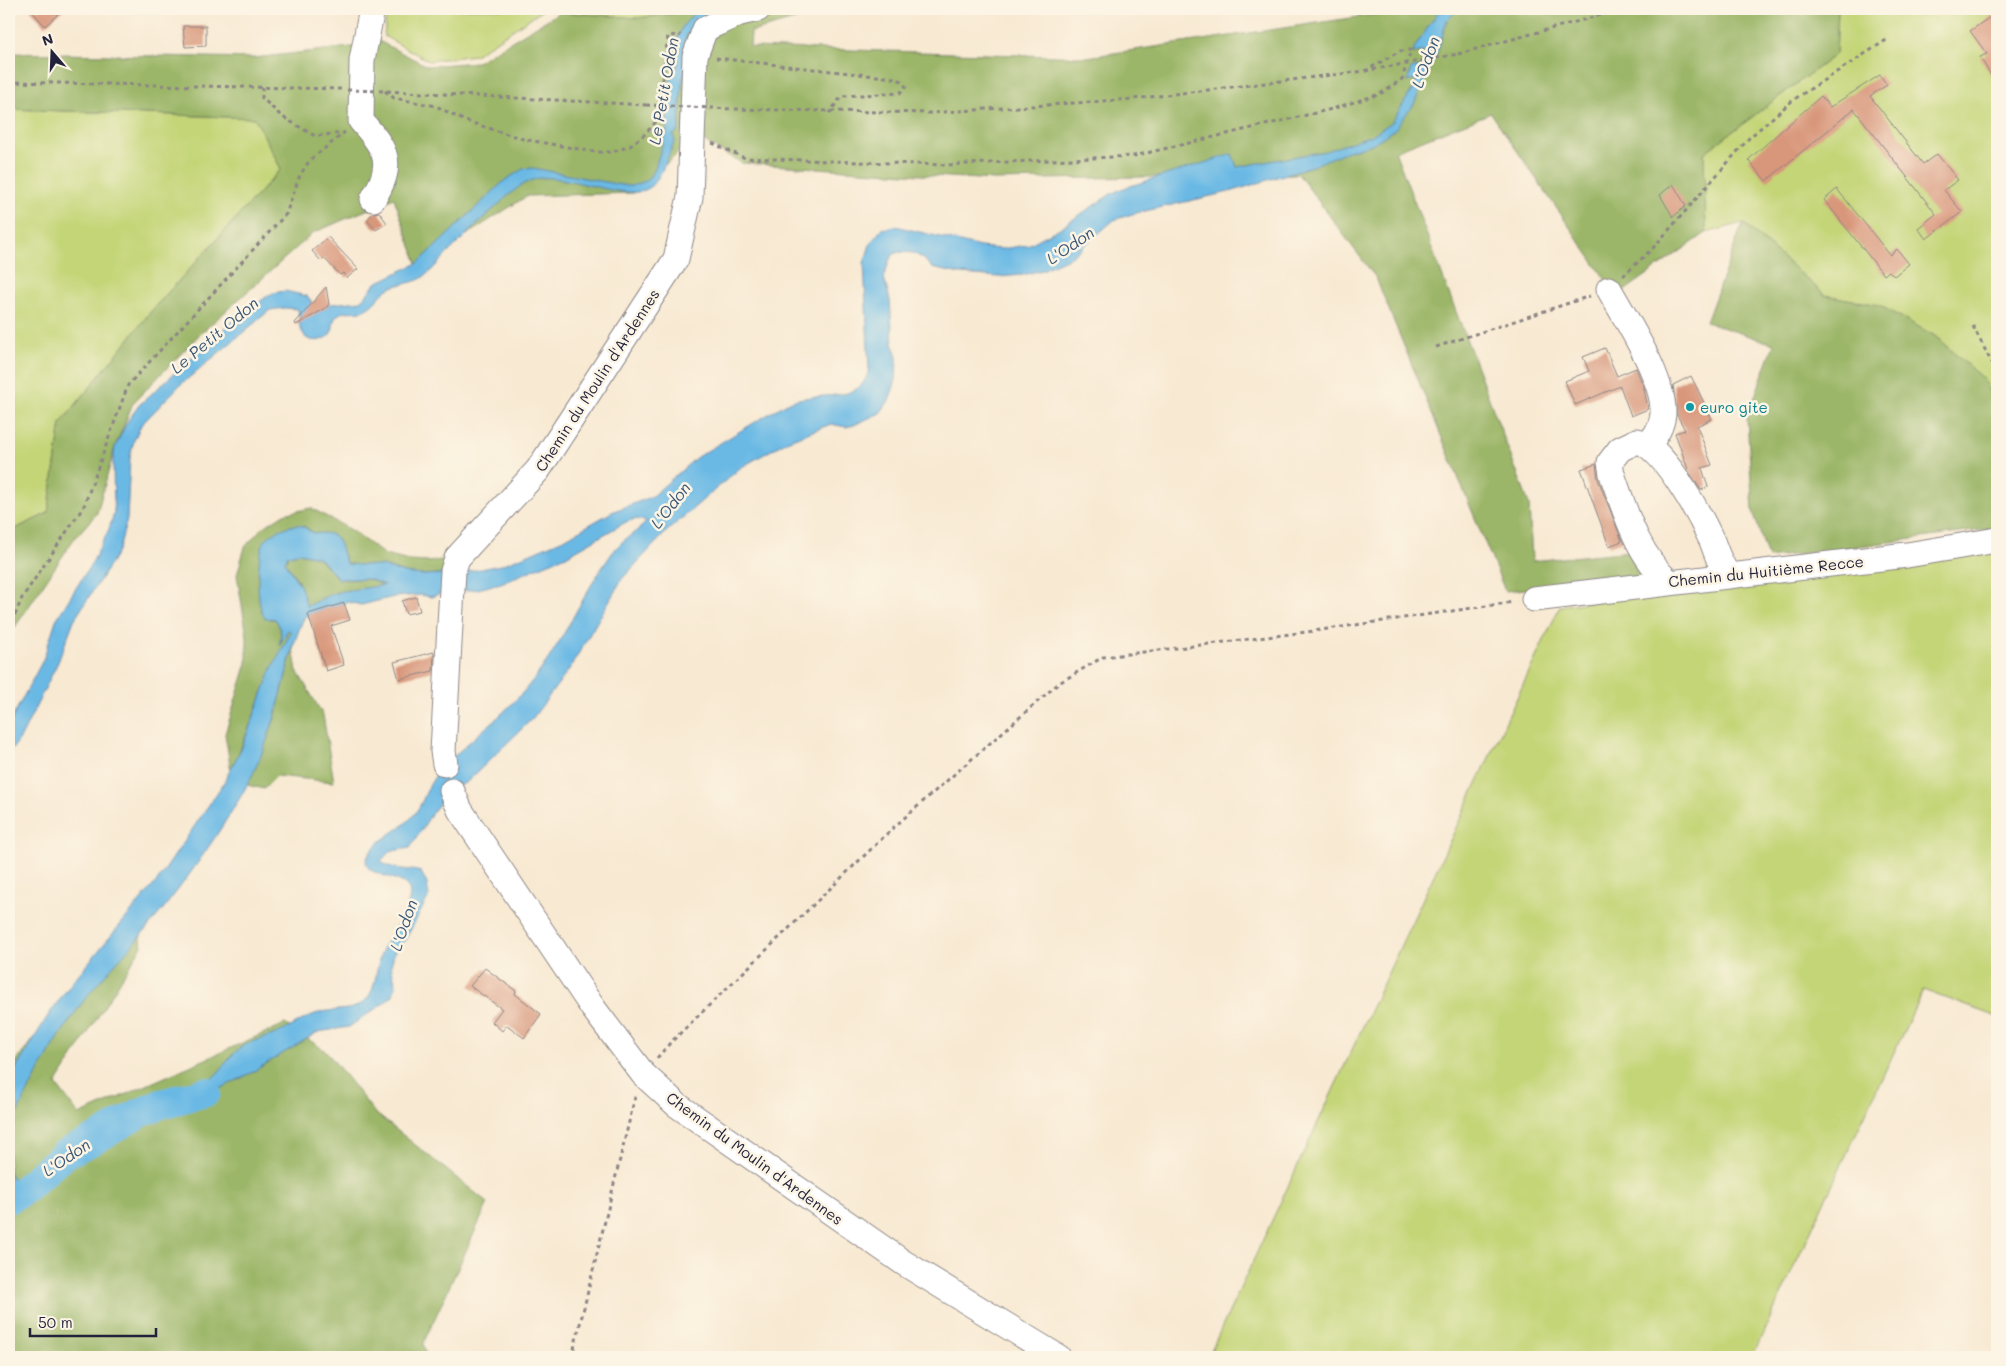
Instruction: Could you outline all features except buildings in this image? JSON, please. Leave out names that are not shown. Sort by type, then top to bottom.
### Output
[{"type":"street","points":[[372,9],[362,60],[353,127],[378,140],[386,161],[384,182],[373,199]]},
{"type":"street","name":"Chemin du Moulin d'Ardennes","points":[[445,764],[443,751],[453,582],[457,558],[538,470],[676,259],[690,197],[695,56],[705,29],[740,13],[758,9]]},
{"type":"street","points":[[1609,289],[1658,379],[1663,414],[1660,430],[1649,445]]},
{"type":"street","points":[[1669,582],[1653,567],[1644,552],[1616,483],[1610,462],[1620,449],[1637,441],[1649,445],[1670,468],[1698,513],[1722,567],[1729,576]]},
{"type":"street","name":"Chemin du Huitième Recce","points":[[1534,599],[1907,555],[1997,540]]},
{"type":"street","name":"Chemin du Moulin d'Ardennes","points":[[452,790],[460,810],[531,916],[593,1008],[643,1074],[677,1105],[904,1263],[1058,1357]]},
{"type":"path","points":[[9,82],[385,91],[829,113],[930,113],[1133,99],[1365,71],[1458,54],[1624,9]]},
{"type":"path","points":[[385,91],[394,98],[436,106],[463,120],[523,139],[595,152],[612,152],[630,146],[645,134],[662,115],[661,94],[668,36],[674,35]]},
{"type":"path","points":[[1436,347],[1609,289],[1654,247],[1750,137],[1793,100],[1888,39]]},
{"type":"path","points":[[692,134],[745,158],[946,165],[1134,156],[1332,109],[1380,94],[1402,79],[1411,50],[1400,51],[1365,71]]},
{"type":"path","points":[[695,56],[894,78],[902,81],[906,87],[900,93],[842,96],[829,113]]},
{"type":"path","points":[[262,87],[262,98],[281,116],[315,136],[353,127]]},
{"type":"path","points":[[9,630],[22,598],[84,506],[128,385],[286,214],[300,175],[310,160],[353,127]]},
{"type":"path","points":[[1973,326],[1997,374]]},
{"type":"path","points":[[572,1357],[632,1103],[643,1074],[670,1043],[895,826],[1059,683],[1103,657],[1307,632],[1534,599]]},
{"type":"green space","points":[[387,9],[544,9],[475,55],[429,61],[384,36]]},
{"type":"green space","points":[[563,9],[677,9],[673,14],[637,18],[560,12]]},
{"type":"green space","points":[[677,9],[834,9],[751,32],[750,47],[1087,57],[1385,13],[1393,9],[1838,9],[1836,54],[1704,153],[1706,233],[1617,296],[1491,113],[1395,151],[1529,504],[1532,561],[1631,551],[1642,578],[1505,591],[1376,278],[1298,174],[994,180],[742,163],[696,137],[634,193],[527,196],[418,266],[394,198],[313,233],[200,334],[133,403],[115,447],[97,513],[74,539],[9,636],[9,532],[48,513],[61,423],[153,309],[281,169],[255,118],[9,109],[9,53],[254,58],[377,44],[377,40],[427,66],[477,62],[560,12],[637,18],[673,14]]},
{"type":"green space","points":[[1838,9],[1997,9],[1997,407],[1983,379],[1935,336],[1879,305],[1825,295],[1743,223],[1706,233],[1704,153],[1836,54]]},
{"type":"green space","points":[[9,109],[255,118],[281,169],[153,309],[61,423],[48,513],[9,532]]},
{"type":"green space","points":[[1743,223],[1825,295],[1879,305],[1935,336],[1983,379],[1997,407],[1997,528],[1768,558],[1753,511],[1747,418],[1774,344],[1706,322]]},
{"type":"green space","points":[[311,508],[349,529],[385,555],[409,561],[428,562],[447,559],[443,574],[412,575],[382,566],[347,564],[337,539],[332,535],[314,533],[304,526],[264,542],[261,553],[259,594],[269,619],[275,619],[279,624],[281,633],[280,643],[288,630],[291,632],[274,666],[231,771],[225,734],[247,663],[247,636],[237,575],[245,547],[262,528],[284,514]]},
{"type":"green space","points":[[1997,547],[1997,1017],[1923,990],[1752,1357],[1208,1357],[1560,606]]},
{"type":"green space","points":[[299,553],[318,557],[336,577],[347,580],[368,579],[386,586],[336,594],[307,607],[298,581],[285,562],[288,555]]},
{"type":"green space","points":[[293,648],[297,671],[323,715],[334,782],[277,776],[264,789],[247,785],[275,718]]},
{"type":"green space","points":[[137,909],[142,946],[56,1084],[79,1115],[285,1024],[326,1051],[374,1112],[488,1203],[423,1344],[427,1357],[9,1357],[9,1070]]},
{"type":"water","points":[[698,9],[711,9],[699,19],[686,37],[688,58],[682,84],[679,131],[673,135],[675,141],[664,166],[650,187],[641,191],[628,192],[563,179],[548,178],[536,179],[525,183],[492,210],[426,275],[414,281],[390,288],[364,310],[339,314],[334,320],[332,331],[324,339],[317,341],[306,338],[300,328],[298,309],[270,310],[179,386],[141,425],[134,440],[130,457],[127,519],[119,549],[74,620],[58,662],[21,737],[9,754],[9,724],[43,660],[56,620],[93,561],[109,529],[114,513],[113,461],[115,447],[127,422],[139,405],[228,325],[273,293],[285,291],[307,296],[316,313],[329,304],[361,301],[376,283],[418,263],[505,180],[523,169],[533,168],[631,186],[646,181],[654,171],[667,129],[667,89],[678,63],[676,41],[683,26]]},
{"type":"water","points":[[1440,9],[1459,9],[1447,20],[1437,53],[1414,104],[1394,130],[1372,144],[1345,152],[1315,165],[1233,191],[1132,214],[1114,220],[1071,257],[1042,270],[1023,275],[999,277],[960,274],[932,268],[923,258],[913,253],[899,252],[894,254],[889,261],[884,278],[890,300],[893,343],[897,357],[896,380],[889,401],[880,413],[854,425],[846,427],[831,424],[789,440],[740,468],[666,532],[622,579],[570,668],[532,719],[467,782],[450,790],[432,813],[410,848],[391,851],[381,861],[395,868],[421,872],[427,884],[429,896],[404,942],[396,948],[391,965],[396,986],[393,995],[349,1027],[318,1032],[251,1073],[204,1097],[187,1102],[163,1103],[141,1110],[62,1159],[9,1215],[9,1171],[13,1179],[23,1176],[53,1147],[134,1104],[151,1097],[186,1089],[209,1081],[235,1052],[249,1043],[283,1031],[315,1014],[353,1008],[369,997],[374,984],[380,955],[405,911],[410,895],[409,889],[405,884],[373,871],[368,867],[366,862],[369,854],[373,848],[412,817],[434,778],[448,762],[524,691],[560,641],[590,587],[613,552],[647,521],[635,519],[626,522],[566,556],[501,583],[478,589],[443,593],[431,597],[421,595],[394,597],[361,605],[348,602],[305,616],[294,644],[269,734],[254,772],[241,796],[209,846],[174,895],[98,983],[71,1018],[42,1065],[9,1130],[9,1086],[15,1070],[49,1014],[73,981],[158,880],[223,784],[242,747],[272,668],[291,632],[288,630],[279,646],[281,635],[279,626],[275,619],[265,618],[262,612],[258,580],[260,558],[266,539],[284,528],[300,525],[315,533],[335,536],[347,564],[382,566],[404,573],[422,575],[460,573],[501,565],[524,556],[566,538],[614,511],[651,497],[697,457],[787,403],[811,397],[848,393],[865,381],[869,369],[864,263],[871,242],[882,229],[896,226],[980,247],[1001,249],[1028,245],[1060,228],[1121,189],[1232,154],[1237,167],[1326,151],[1372,135],[1392,122],[1415,85],[1417,79],[1407,82],[1411,69],[1423,66],[1428,51],[1413,53]],"holes":[[[299,553],[318,557],[339,579],[368,579],[385,585],[331,594],[307,606],[301,587],[285,562],[288,555]]]},
{"type":"waterway","name":"L'Odon","points":[[9,1199],[22,1191],[65,1154],[140,1113],[161,1104],[206,1092]]},
{"type":"place","name":"euro gite","points":[[1690,407]]},
{"type":"water label","name":"Le Petit Odon","points":[[663,91]]},
{"type":"water label","name":"Le Petit Odon","points":[[214,335]]}]
